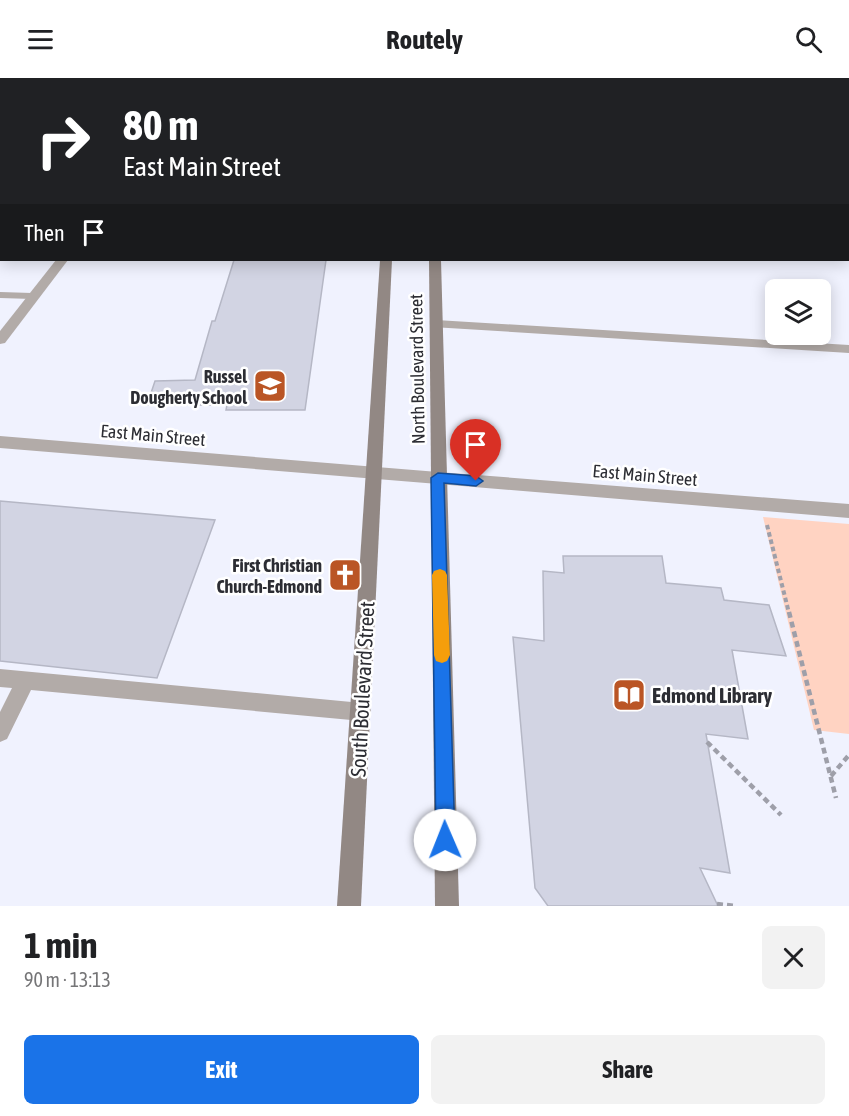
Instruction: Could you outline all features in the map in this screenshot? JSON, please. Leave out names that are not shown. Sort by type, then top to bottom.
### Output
[{"type":"main road","name":"North Boulevard Street","points":[[374,473],[386,261]]},
{"type":"main road","name":"North Boulevard Street","points":[[435,261],[438,478]]},
{"type":"main road","name":"South Boulevard Street","points":[[349,906],[374,473]]},
{"type":"main road","points":[[438,478],[447,906]]},
{"type":"street","points":[[0,340],[61,261]]},
{"type":"street","name":"East Main Street","points":[[0,442],[849,511]]},
{"type":"lane","points":[[0,295],[32,296]]},
{"type":"lane","points":[[436,324],[849,349]]},
{"type":"lane","points":[[0,678],[362,712]]},
{"type":"lane","points":[[0,732],[26,680]]},
{"type":"path","points":[[762,504],[836,798]]},
{"type":"path","points":[[707,741],[781,815]]},
{"type":"path","points":[[830,777],[849,755]]},
{"type":"path","points":[[717,904],[736,906]]},
{"type":"shaded area","points":[[763,517],[849,524],[849,734],[814,730]]},
{"type":"building","points":[[234,261],[326,261],[305,410],[226,410],[227,405],[147,405],[155,381],[195,380],[212,321],[215,321]]},
{"type":"building","points":[[0,501],[215,520],[157,678],[0,661]]},
{"type":"building","name":"Edmond Library","points":[[563,556],[662,556],[666,583],[721,588],[724,600],[769,605],[786,656],[732,650],[748,739],[706,734],[730,873],[700,868],[718,906],[548,906],[535,888],[513,637],[544,641],[543,571],[564,573]]},
{"type":"slow traffic","points":[[440,575],[442,655]]},
{"type":"place","name":"Russel Dougherty School","points":[[270,386]]},
{"type":"place","name":"First Christian Church-Edmond","points":[[345,575]]},
{"type":"place","name":"Edmond Library","points":[[629,695]]},
{"type":"route","points":[[445,840],[438,478],[476,481]]}]
